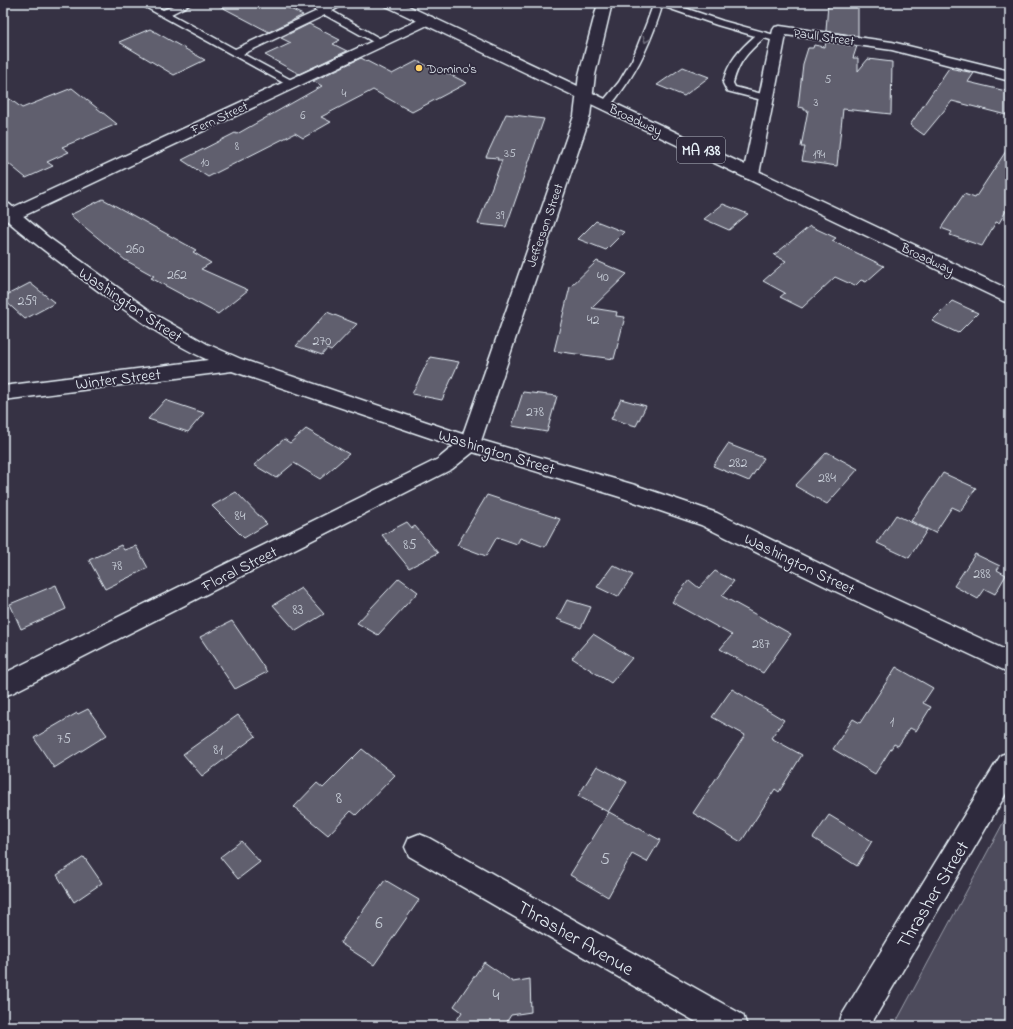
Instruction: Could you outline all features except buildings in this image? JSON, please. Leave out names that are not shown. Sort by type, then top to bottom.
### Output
[{"type":"street","name":"Broadway","points":[[391,3],[1010,297]]},
{"type":"street","name":"Jefferson Street","points":[[470,444],[582,116],[587,75],[605,3]]},
{"type":"street","name":"Fern Street","points":[[7,211],[291,84],[427,20]]},
{"type":"street","name":"Paull Street","points":[[751,174],[780,30],[873,42],[911,50],[1010,76]]},
{"type":"street","name":"Washington Street","points":[[7,211],[47,244],[148,319],[200,349],[234,364],[470,444],[627,491],[709,519],[841,584],[1010,663]]},
{"type":"street","name":"Winter Street","points":[[3,393],[234,364]]},
{"type":"street","name":"Floral Street","points":[[3,686],[445,464],[470,444]]},
{"type":"street","name":"Thrasher Street","points":[[853,1026],[1010,763]]},
{"type":"street","name":"Thrasher Avenue","points":[[420,847],[732,1026]]},
{"type":"lane","points":[[163,14],[188,3]]},
{"type":"lane","points":[[310,3],[381,42]]},
{"type":"lane","points":[[236,53],[342,3]]},
{"type":"lane","points":[[605,105],[618,92],[635,65],[645,42],[657,8],[657,3]]},
{"type":"lane","points":[[661,3],[720,23],[778,39]]},
{"type":"lane","points":[[146,4],[291,84]]},
{"type":"lane","points":[[762,35],[738,56],[732,66],[728,83],[731,89],[766,98]]},
{"type":"shaded area","points":[[1010,810],[1010,1026],[894,1026]]},
{"type":"place","name":"Domino's","points":[[419,68]]}]
